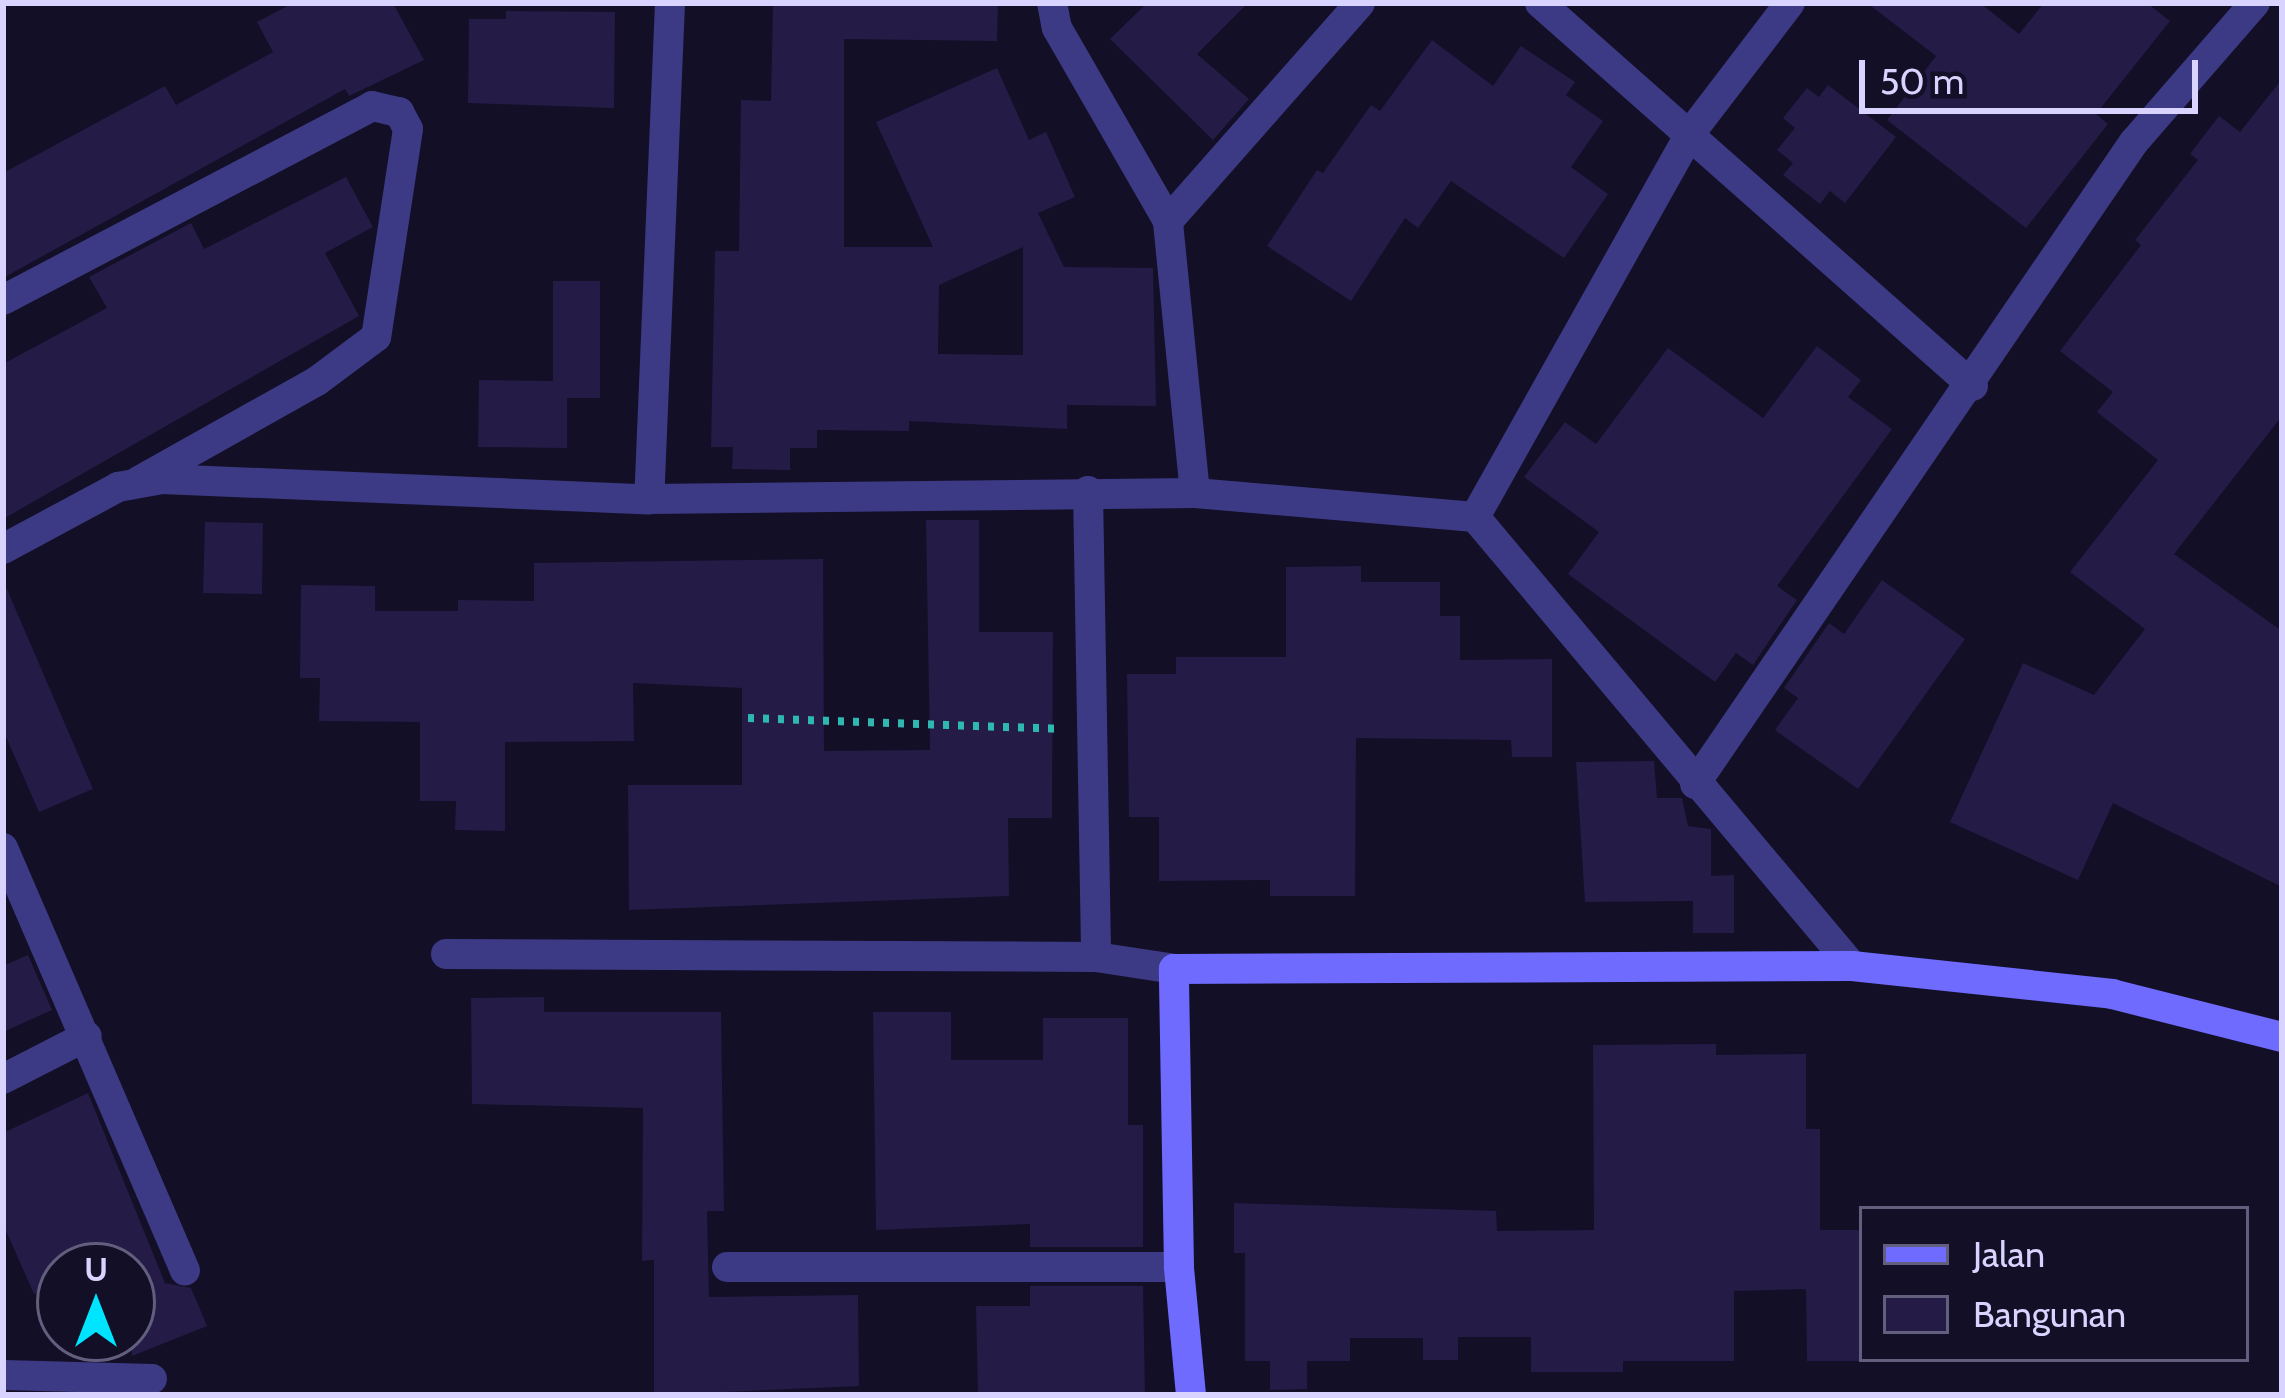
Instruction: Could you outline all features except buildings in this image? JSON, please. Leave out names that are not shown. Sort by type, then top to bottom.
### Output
[{"type":"street","points":[[649,499],[670,3]]},
{"type":"street","points":[[1052,3],[1057,28],[1168,221],[1195,493]]},
{"type":"street","points":[[1168,221],[1360,3]]},
{"type":"street","points":[[1540,3],[1972,386]]},
{"type":"street","points":[[1475,517],[1690,135],[1790,3]]},
{"type":"street","points":[[1695,784],[1972,386],[2134,142],[2254,3]]},
{"type":"street","points":[[3,300],[372,106],[399,112],[408,129],[376,337],[317,381],[139,481],[3,549]]},
{"type":"street","points":[[139,481],[649,499],[1195,493],[1475,517],[1852,966]]},
{"type":"street","points":[[1088,491],[1096,957]]},
{"type":"street","points":[[3,848],[185,1270]]},
{"type":"street","points":[[446,954],[1096,957],[1174,969],[1852,966],[2112,994],[2282,1037]]},
{"type":"street","points":[[1174,969],[1179,1268],[1191,1395]]},
{"type":"street","points":[[3,1078],[87,1036]]},
{"type":"street","points":[[727,1267],[1179,1268]]},
{"type":"street","points":[[4,1372],[152,1379]]},
{"type":"path","points":[[748,718],[1090,730]]}]
